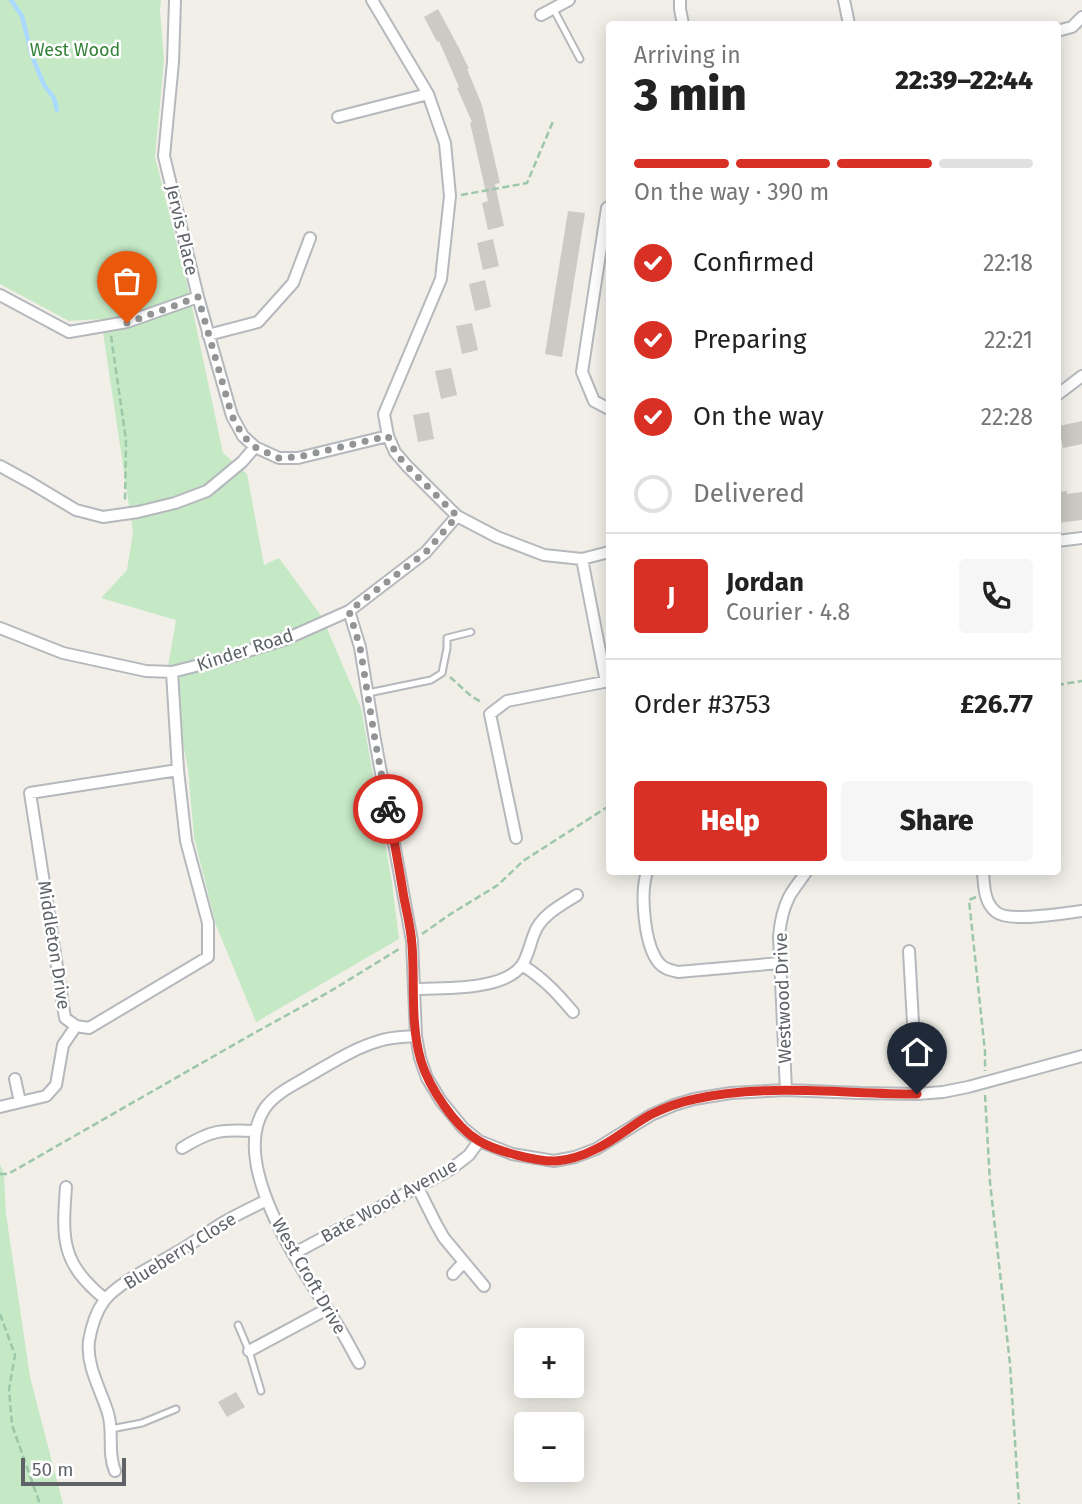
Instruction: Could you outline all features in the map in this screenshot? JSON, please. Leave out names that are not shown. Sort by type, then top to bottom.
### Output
[{"type":"street","name":"Jervis Place","points":[[175,0],[173,62],[164,156],[198,297],[232,416],[243,436],[255,447]]},
{"type":"street","points":[[372,0],[428,94],[445,143],[450,195],[441,279],[384,414],[388,436],[395,452],[407,466],[457,516],[497,537],[544,555],[582,559],[606,553]]},
{"type":"street","points":[[541,15],[569,0]]},
{"type":"street","points":[[680,0],[682,21]]},
{"type":"street","points":[[844,0],[848,21]]},
{"type":"street","points":[[1061,30],[1072,27],[1082,17]]},
{"type":"street","points":[[338,117],[428,94]]},
{"type":"street","points":[[606,215],[582,372],[594,401],[606,407]]},
{"type":"street","points":[[208,335],[257,322],[293,283],[310,238]]},
{"type":"street","points":[[0,295],[69,332],[127,323],[198,297]]},
{"type":"street","points":[[1061,392],[1082,376]]},
{"type":"street","points":[[0,466],[76,510],[103,517],[176,503],[207,491],[242,462],[255,447],[279,458],[298,457],[388,436]]},
{"type":"street","name":"Kinder Road","points":[[0,628],[63,653],[146,671],[172,672],[286,639],[349,611],[426,552],[457,516]]},
{"type":"street","points":[[1061,541],[1082,538]]},
{"type":"street","points":[[582,559],[606,677]]},
{"type":"street","points":[[349,611],[360,647],[412,942],[416,1036],[420,1058],[441,1101],[463,1128],[479,1141],[512,1154],[554,1161],[596,1149],[651,1115],[694,1099],[731,1093],[786,1090],[917,1094],[943,1092],[1082,1056]]},
{"type":"street","name":"Middleton Drive","points":[[172,672],[178,770],[186,841],[208,923],[208,957],[89,1028],[76,1026],[65,1018],[30,793],[178,770]]},
{"type":"street","points":[[516,838],[490,715],[508,701],[606,682]]},
{"type":"street","points":[[646,875],[643,902],[649,944],[659,963],[667,970],[678,972],[780,963]]},
{"type":"street","name":"Westwood Drive","points":[[786,1090],[779,937],[790,894],[804,875]]},
{"type":"street","points":[[983,875],[989,904],[995,912],[1005,917],[1082,911]]},
{"type":"street","points":[[414,989],[484,985],[505,977],[522,965],[534,931],[542,919],[577,895]]},
{"type":"street","points":[[909,951],[917,1094]]},
{"type":"street","points":[[522,965],[556,991],[573,1012]]},
{"type":"street","points":[[0,1107],[46,1096],[56,1085],[63,1045],[76,1026]]},
{"type":"street","points":[[182,1148],[200,1137],[223,1129],[255,1131],[264,1110],[277,1095],[331,1063],[381,1040],[416,1036]]},
{"type":"street","points":[[15,1079],[20,1102]]},
{"type":"street","name":"West Croft Drive","points":[[255,1131],[256,1162],[267,1200],[293,1254],[359,1363]]},
{"type":"street","name":"Bate Wood Avenue","points":[[293,1254],[463,1161],[479,1141]]},
{"type":"street","points":[[66,1187],[63,1232],[66,1248],[82,1278],[105,1299]]},
{"type":"street","points":[[418,1188],[444,1238],[484,1286]]},
{"type":"street","name":"Blueberry Close","points":[[115,1471],[111,1461],[108,1414],[91,1366],[89,1352],[92,1328],[105,1299],[136,1276],[225,1221],[267,1200]]},
{"type":"street","points":[[453,1274],[464,1262]]},
{"type":"street","points":[[249,1351],[327,1309]]},
{"type":"lane","points":[[553,8],[580,59]]},
{"type":"lane","points":[[368,693],[431,680],[442,671],[447,638],[471,632]]},
{"type":"lane","points":[[238,1325],[261,1391]]},
{"type":"lane","points":[[111,1429],[142,1423],[176,1409]]},
{"type":"path","points":[[450,195],[527,183],[554,119]]},
{"type":"path","points":[[110,325],[126,440],[125,514]]},
{"type":"path","points":[[442,671],[471,696],[495,711]]},
{"type":"path","points":[[1061,684],[1082,681]]},
{"type":"path","points":[[0,1174],[8,1174],[412,942],[498,885],[523,861],[606,808]]},
{"type":"path","points":[[985,892],[969,900],[985,1052],[984,1082],[990,1182],[1010,1364],[1018,1504]]},
{"type":"path","points":[[0,1314],[15,1355],[9,1389],[12,1425],[40,1504]]},
{"type":"green space","name":"West Wood","points":[[0,0],[161,0],[164,60],[155,157],[188,288],[223,453],[247,474],[264,565],[279,558],[322,617],[361,708],[392,883],[399,939],[256,1022],[216,925],[194,837],[188,769],[168,666],[176,620],[101,598],[127,570],[133,532],[101,319],[69,321],[0,284]]},
{"type":"green space","points":[[0,1164],[4,1174],[6,1214],[30,1377],[63,1504],[0,1504]]},
{"type":"building","points":[[438,9],[469,69],[482,105],[500,183],[495,184],[504,226],[488,230],[482,203],[488,201],[470,123],[472,122],[439,41],[437,42],[424,17]]},
{"type":"building","points":[[568,211],[585,213],[562,357],[545,354]]},
{"type":"building","points":[[493,239],[499,266],[483,270],[477,243]]},
{"type":"building","points":[[485,280],[491,307],[475,311],[469,284]]},
{"type":"building","points":[[472,323],[478,350],[462,354],[456,326]]},
{"type":"building","points":[[451,368],[457,395],[441,399],[435,371]]},
{"type":"building","points":[[429,412],[434,439],[418,442],[413,415]]},
{"type":"building","points":[[1082,421],[1082,444],[1063,448],[1061,426]]},
{"type":"building","points":[[1067,491],[1067,494],[1082,492],[1082,520],[1061,523],[1061,492]]},
{"type":"building","points":[[236,1392],[245,1407],[227,1417],[218,1402]]},
{"type":"waterway","points":[[11,0],[22,16],[32,56],[44,85],[54,98],[57,110]]},
{"type":"way so far","points":[[127,323],[198,297],[232,416],[243,436],[255,447],[279,458],[298,457],[388,436],[395,452],[407,466],[457,516],[426,552],[349,611],[360,647],[388,809]]},
{"type":"route","points":[[388,809],[412,942],[414,1007],[420,1058],[441,1101],[463,1128],[479,1141],[512,1154],[554,1161],[596,1149],[651,1115],[694,1099],[731,1093],[786,1090],[917,1094]]}]
